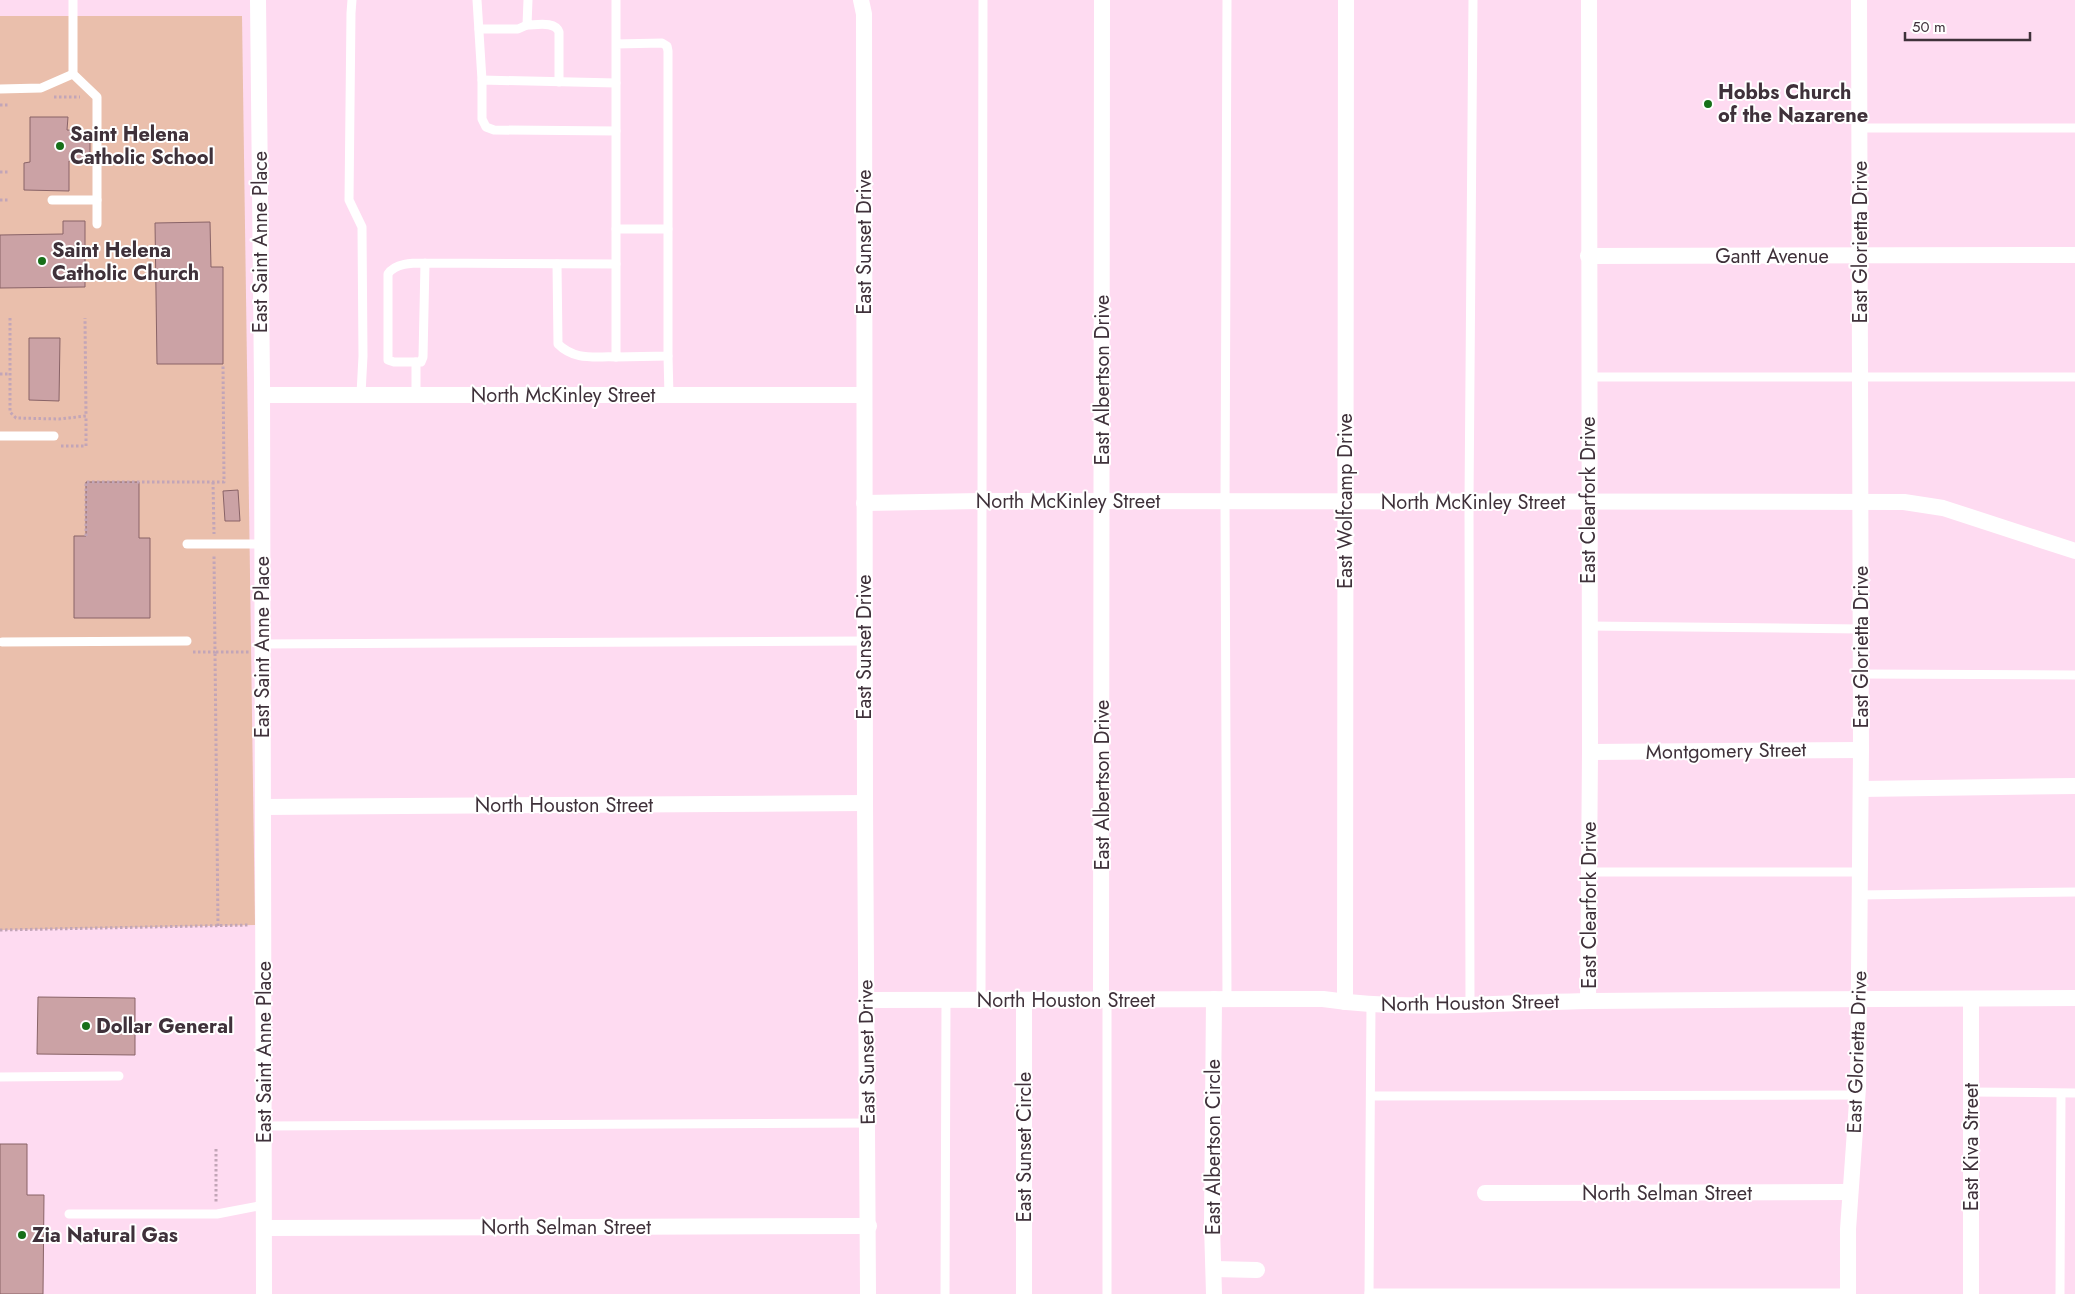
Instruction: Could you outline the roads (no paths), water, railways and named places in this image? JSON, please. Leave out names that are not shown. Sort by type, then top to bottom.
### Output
[{"type":"street","name":"East Saint Anne Place","points":[[258,0],[262,395],[264,1294]]},
{"type":"street","name":"East Sunset Drive","points":[[861,0],[864,14],[864,641],[868,1294]]},
{"type":"street","name":"East Albertson Drive","points":[[1102,0],[1104,1000]]},
{"type":"street","name":"East Wolfcamp Drive","points":[[1345,1002],[1346,0]]},
{"type":"street","name":"East Clearfork Drive","points":[[1588,0],[1590,752],[1588,1001]]},
{"type":"street","name":"East Glorietta Drive","points":[[1848,1293],[1848,1229],[1858,1095],[1861,789],[1859,0]]},
{"type":"street","name":"Gantt Avenue","points":[[1588,256],[2075,255]]},
{"type":"street","name":"North McKinley Street","points":[[262,395],[864,395]]},
{"type":"street","name":"North McKinley Street","points":[[864,503],[981,501],[1904,502],[1942,508],[2075,551]]},
{"type":"street","name":"Montgomery Street","points":[[1590,752],[1861,750]]},
{"type":"street","points":[[1861,789],[2075,786]]},
{"type":"street","name":"North Houston Street","points":[[263,807],[865,802]]},
{"type":"street","name":"North Houston Street","points":[[866,1000],[1323,999],[1371,1005],[1470,1006],[1588,1001],[2075,998]]},
{"type":"street","name":"East Albertson Circle","points":[[1214,1294],[1212,1224],[1221,999]]},
{"type":"street","name":"East Kiva Street","points":[[1971,999],[1971,1294]]},
{"type":"street","name":"East Sunset Circle","points":[[1024,1000],[1024,1294]]},
{"type":"street","name":"North Selman Street","points":[[1485,1193],[1850,1192]]},
{"type":"street","name":"North Selman Street","points":[[264,1228],[868,1226]]},
{"type":"street","points":[[1214,1269],[1257,1270]]},
{"type":"lane","points":[[73,0],[73,74],[97,97],[97,224]]},
{"type":"lane","points":[[352,0],[349,200],[362,227],[363,356],[361,394]]},
{"type":"lane","points":[[477,0],[482,80],[482,119],[486,127],[494,130],[616,131]]},
{"type":"lane","points":[[527,25],[528,0]]},
{"type":"lane","points":[[616,0],[616,356]]},
{"type":"lane","points":[[981,1000],[982,0]]},
{"type":"lane","points":[[1221,999],[1227,0]]},
{"type":"lane","points":[[1470,1006],[1469,502],[1472,0]]},
{"type":"lane","points":[[479,29],[518,29],[527,25],[553,25],[558,28],[559,82]]},
{"type":"lane","points":[[616,44],[662,43],[667,46],[669,396]]},
{"type":"lane","points":[[0,89],[41,88],[73,74]]},
{"type":"lane","points":[[482,80],[616,83]]},
{"type":"lane","points":[[1860,128],[2075,128]]},
{"type":"lane","points":[[52,200],[97,200]]},
{"type":"lane","points":[[616,230],[668,229]]},
{"type":"lane","points":[[425,263],[423,358],[421,362],[388,360],[388,274],[396,266],[425,263],[616,264]]},
{"type":"lane","points":[[558,264],[558,344],[566,352],[577,356],[668,356]]},
{"type":"lane","points":[[416,362],[416,395]]},
{"type":"lane","points":[[1588,377],[2075,377]]},
{"type":"lane","points":[[0,436],[54,436]]},
{"type":"lane","points":[[187,544],[262,544]]},
{"type":"lane","points":[[1589,626],[1861,629]]},
{"type":"lane","points":[[2,642],[187,641]]},
{"type":"lane","points":[[262,644],[864,641]]},
{"type":"lane","points":[[1861,674],[2075,675]]},
{"type":"lane","points":[[1589,872],[1860,872]]},
{"type":"lane","points":[[1860,895],[2075,892]]},
{"type":"lane","points":[[945,1294],[946,1000]]},
{"type":"lane","points":[[1104,1000],[1107,1294]]},
{"type":"lane","points":[[1371,1005],[1372,1096],[1369,1293],[1848,1293]]},
{"type":"lane","points":[[0,1077],[119,1076]]},
{"type":"lane","points":[[1971,1092],[2075,1093]]},
{"type":"lane","points":[[2060,1294],[2061,1094]]},
{"type":"lane","points":[[1372,1096],[1858,1095]]},
{"type":"lane","points":[[264,1126],[867,1123]]},
{"type":"lane","points":[[69,1214],[216,1214],[264,1205]]},
{"type":"place","name":"Hobbs Church of the Nazarene","points":[[1708,104]]},
{"type":"place","name":"Saint Helena Catholic School","points":[[60,146]]},
{"type":"place","name":"Saint Helena Catholic Church","points":[[42,261]]},
{"type":"place","name":"Dollar General","points":[[86,1026]]},
{"type":"place","name":"Zia Natural Gas","points":[[22,1235]]}]
